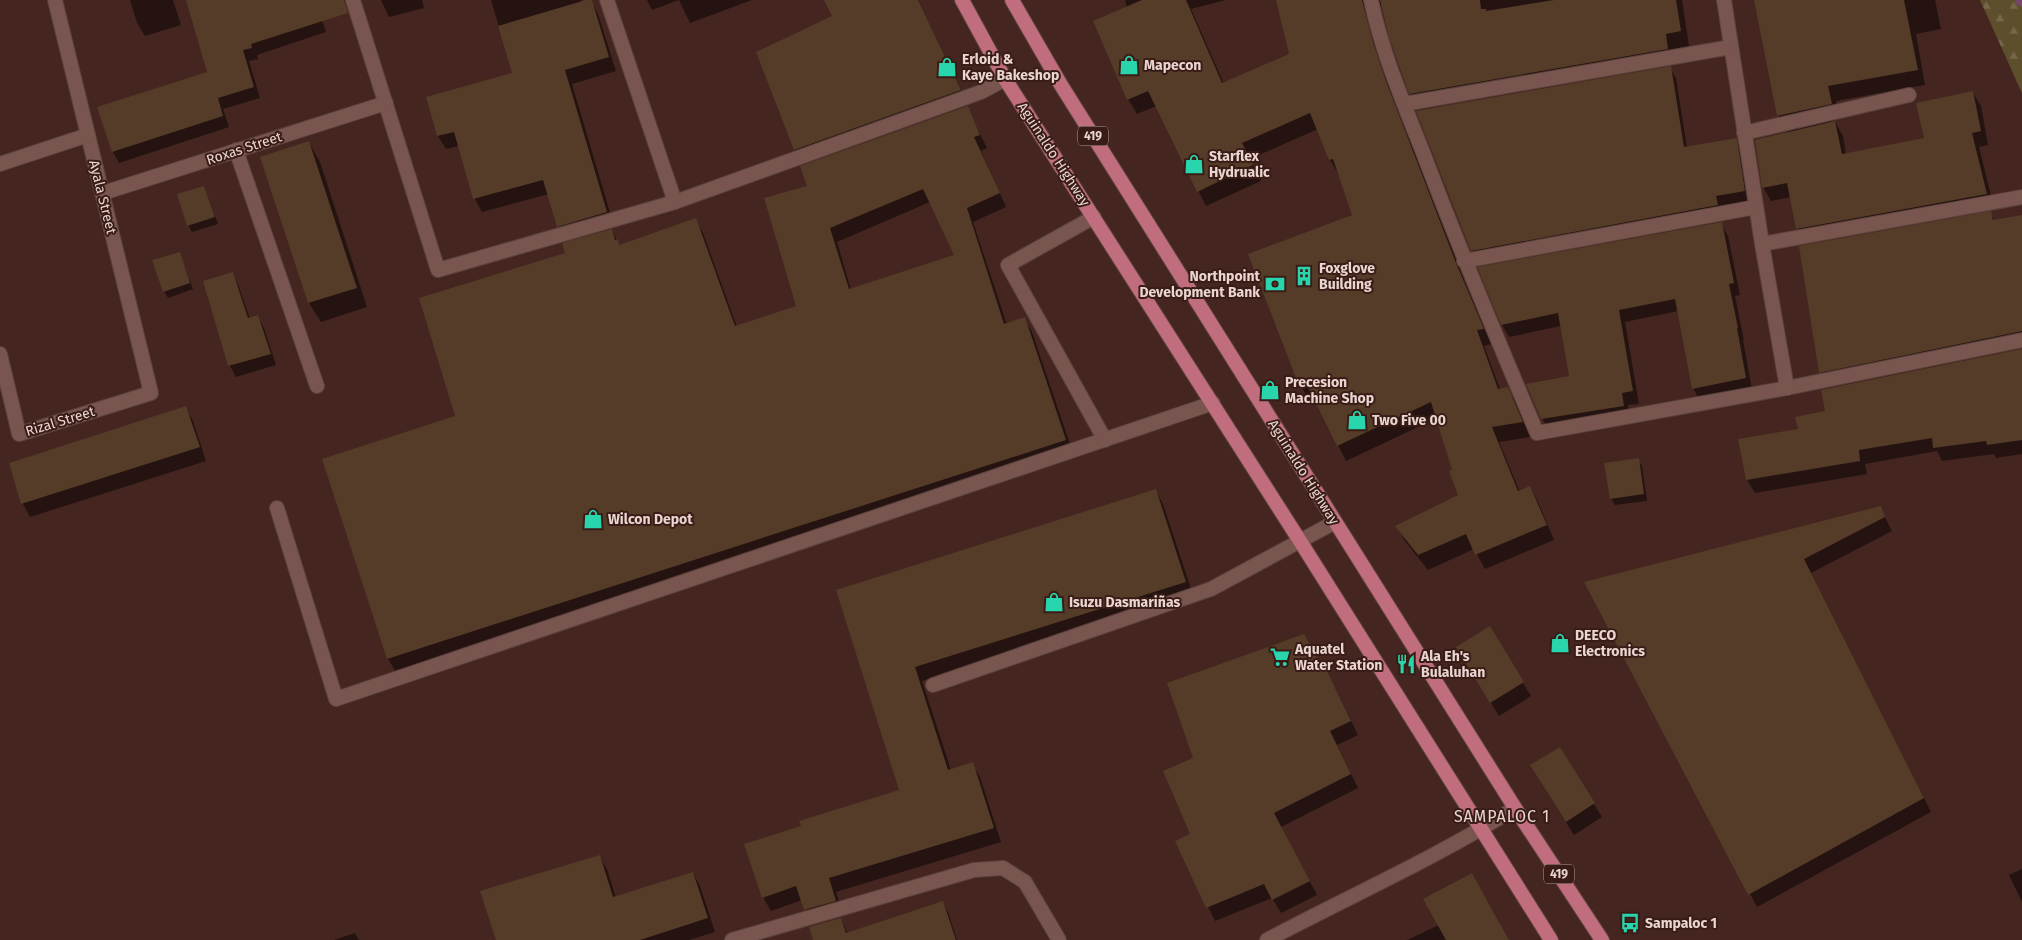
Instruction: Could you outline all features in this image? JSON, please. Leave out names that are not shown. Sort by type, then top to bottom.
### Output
[{"type":"main road","name":"Aguinaldo Highway","points":[[962,0],[1005,78],[1213,403],[1551,940]]},
{"type":"main road","name":"Aguinaldo Highway","points":[[1012,0],[1061,85],[1335,522],[1515,808],[1602,940]]},
{"type":"street","name":"Ayala Street","points":[[55,0],[151,393]]},
{"type":"street","points":[[354,0],[438,270],[675,202],[981,92],[1005,78]]},
{"type":"street","points":[[607,0],[675,202]]},
{"type":"street","points":[[1371,0],[1404,104],[1464,261],[1537,433],[1787,388],[2022,340]]},
{"type":"street","points":[[1724,0],[1762,244],[1787,388]]},
{"type":"street","points":[[1404,104],[1732,47]]},
{"type":"street","points":[[1744,133],[1909,95]]},
{"type":"street","name":"Roxas Street","points":[[102,193],[386,103]]},
{"type":"street","points":[[0,164],[88,135]]},
{"type":"street","points":[[236,150],[317,386]]},
{"type":"street","points":[[1762,244],[2022,197]]},
{"type":"street","points":[[1464,261],[1756,207]]},
{"type":"street","points":[[1094,217],[1008,265],[1105,440]]},
{"type":"street","name":"Rizal Street","points":[[0,354],[19,434],[151,393]]},
{"type":"street","points":[[277,508],[336,699],[1213,403]]},
{"type":"street","points":[[933,685],[1211,588],[1335,522]]},
{"type":"street","points":[[1267,940],[1482,829],[1515,808]]},
{"type":"street","points":[[732,940],[974,870],[1003,868],[1025,882],[1059,940]]},
{"type":"green space","points":[[1980,0],[2022,0],[2022,93]]},
{"type":"building","points":[[186,0],[344,0],[348,13],[251,44],[252,48],[243,50],[254,87],[218,98],[223,116],[112,152],[97,107],[207,72]]},
{"type":"building","points":[[586,0],[592,0],[609,57],[565,70],[607,212],[557,227],[543,180],[473,199],[454,132],[437,136],[426,97],[512,73],[498,26]]},
{"type":"building","points":[[824,0],[918,0],[961,90],[794,150],[756,52],[832,16]]},
{"type":"building","points":[[1142,0],[1186,0],[1222,83],[1289,54],[1276,0],[1362,0],[1386,81],[1456,263],[1484,329],[1477,330],[1498,389],[1508,387],[1523,422],[1492,427],[1518,491],[1530,486],[1547,525],[1475,555],[1466,534],[1418,555],[1395,526],[1458,495],[1449,471],[1452,470],[1431,402],[1337,446],[1305,381],[1298,383],[1248,254],[1352,215],[1333,159],[1329,160],[1310,113],[1242,143],[1253,165],[1197,192],[1148,91],[1127,100],[1093,21]]},
{"type":"building","points":[[1380,0],[1480,0],[1481,9],[1486,9],[1486,11],[1554,0],[1676,0],[1681,31],[1666,34],[1668,49],[1409,94],[1389,37]]},
{"type":"building","points":[[1754,0],[1904,0],[1918,70],[1828,86],[1832,104],[1777,116]]},
{"type":"building","points":[[1671,66],[1684,147],[1737,138],[1745,191],[1716,196],[1718,205],[1471,251],[1416,111]]},
{"type":"building","points":[[1973,91],[1981,131],[1972,133],[1987,194],[1796,229],[1787,183],[1762,188],[1755,140],[1835,121],[1842,154],[1924,138],[1916,103]]},
{"type":"building","points":[[968,106],[980,135],[974,137],[1000,193],[967,208],[1004,324],[1025,317],[1066,440],[387,659],[322,459],[455,416],[419,298],[565,253],[562,243],[612,229],[615,240],[618,239],[619,245],[696,218],[735,326],[796,306],[764,198],[807,186],[800,166]],"holes":[[[923,189],[954,255],[849,289],[830,228]]]},
{"type":"building","points":[[309,141],[357,288],[308,303],[260,157]]},
{"type":"building","points":[[204,186],[215,217],[187,226],[177,194]]},
{"type":"building","points":[[1991,211],[1993,220],[2022,215],[2022,331],[1819,373],[1799,246]]},
{"type":"building","points":[[1722,222],[1734,283],[1729,284],[1746,378],[1692,389],[1675,299],[1619,310],[1633,391],[1622,393],[1624,406],[1541,419],[1526,384],[1569,376],[1558,313],[1501,325],[1477,267]]},
{"type":"building","points":[[180,252],[190,283],[163,292],[152,260]]},
{"type":"building","points":[[233,272],[248,318],[258,315],[271,354],[228,366],[203,281]]},
{"type":"building","points":[[2022,349],[2022,440],[1987,445],[1986,441],[1933,448],[1932,438],[1859,450],[1860,461],[1746,480],[1738,439],[1798,429],[1795,417],[1825,411],[1821,390]]},
{"type":"building","points":[[186,406],[200,447],[21,504],[9,463]]},
{"type":"building","points":[[1639,458],[1644,494],[1610,499],[1604,463]]},
{"type":"building","points":[[1156,489],[1186,582],[915,667],[948,770],[973,762],[994,828],[829,878],[836,901],[804,910],[796,886],[762,898],[744,844],[801,826],[799,821],[899,790],[836,590]]},
{"type":"building","points":[[1881,506],[1885,517],[1804,559],[1924,798],[1748,895],[1584,582]]},
{"type":"building","points":[[1490,626],[1524,682],[1490,703],[1456,647]]},
{"type":"building","points":[[1304,634],[1324,670],[1326,669],[1351,721],[1330,731],[1351,774],[1274,813],[1310,881],[1272,900],[1264,884],[1206,908],[1175,841],[1190,834],[1163,771],[1193,758],[1167,683]]},
{"type":"building","points":[[1560,747],[1595,803],[1566,822],[1530,765]]},
{"type":"building","points":[[600,855],[613,897],[693,872],[708,918],[640,940],[496,940],[480,891]]},
{"type":"building","points":[[1472,873],[1509,940],[1446,940],[1423,899]]},
{"type":"building","points":[[943,901],[956,940],[813,940],[809,927],[841,918],[846,933]]},
{"type":"place","name":"Mapecon","points":[[1129,65]]},
{"type":"place","name":"Erloid & Kaye Bakeshop","points":[[947,67]]},
{"type":"place","name":"Starflex Hydrualic","points":[[1194,164]]},
{"type":"place","name":"Foxglove Building","points":[[1304,276]]},
{"type":"place","name":"Northpoint Development Bank","points":[[1275,284]]},
{"type":"place","name":"Precesion Machine Shop","points":[[1270,390]]},
{"type":"place","name":"Two Five 00","points":[[1357,420]]},
{"type":"place","name":"Wilcon Depot","points":[[593,519]]},
{"type":"place","name":"Isuzu Dasmariñas","points":[[1054,602]]},
{"type":"place","name":"DEECO Electronics","points":[[1560,643]]},
{"type":"place","name":"Aquatel Water Station","points":[[1280,657]]},
{"type":"place","name":"Ala Eh's Bulaluhan","points":[[1406,664]]},
{"type":"place","name":"Sampaloc 1","points":[[1630,923]]},
{"type":"district","name":"SAMPALOC 1","points":[[1502,816]]}]
